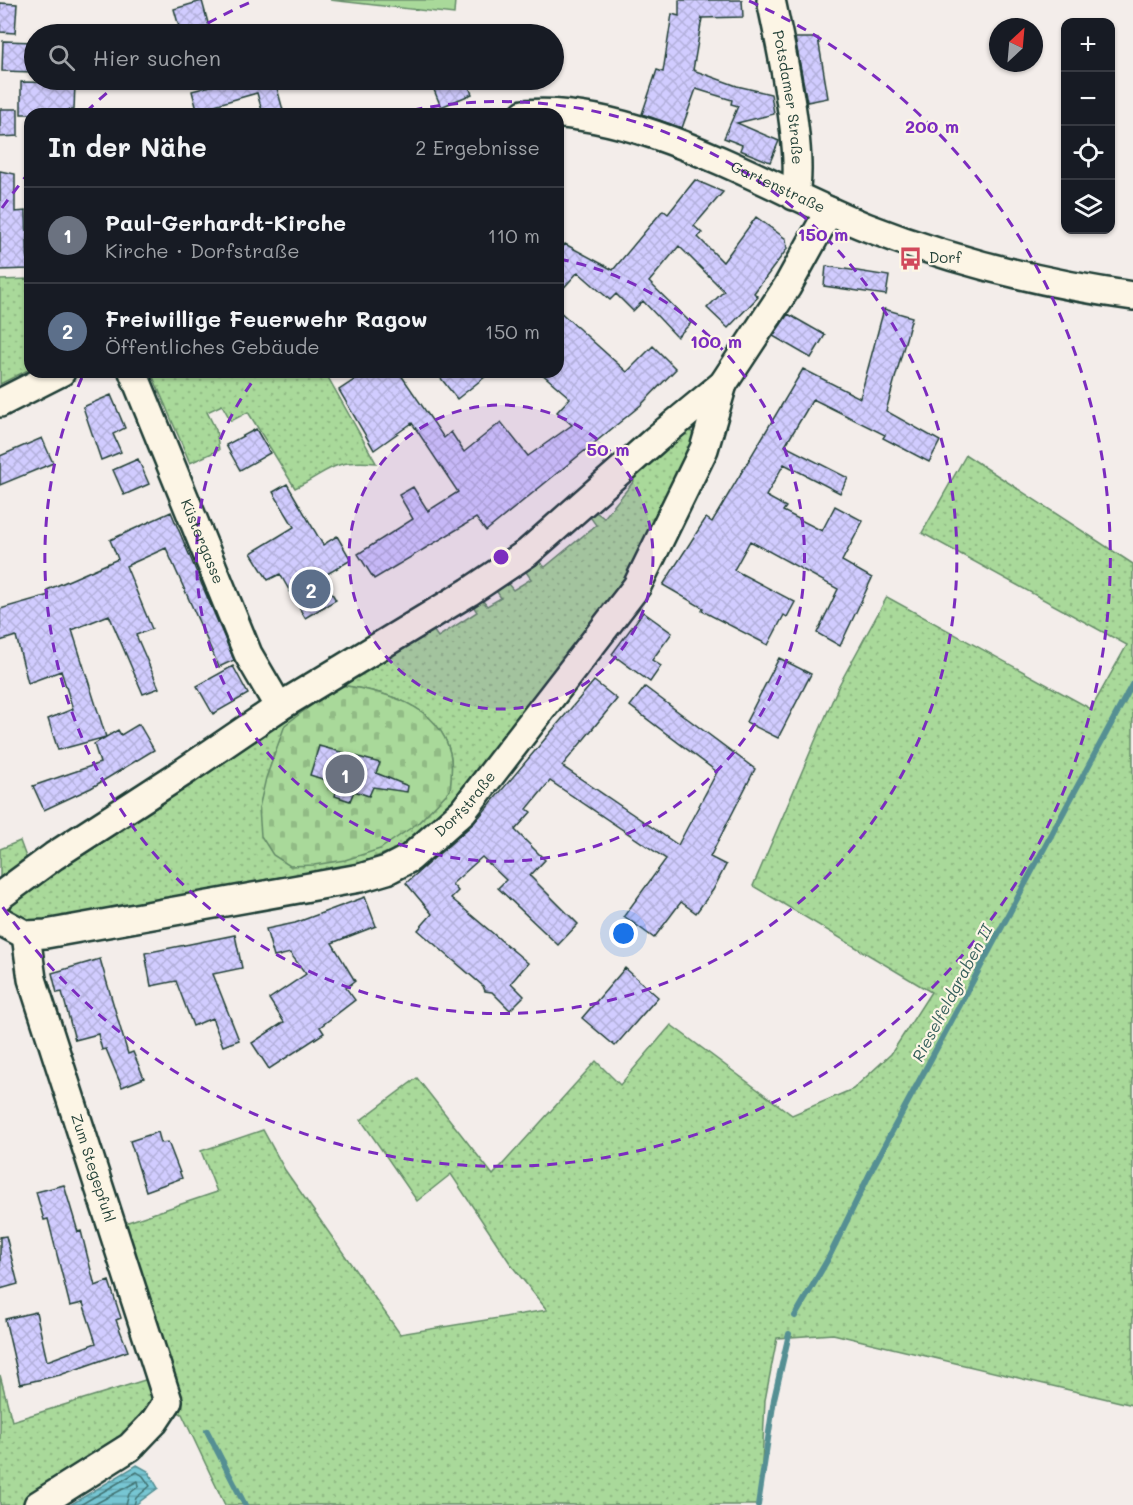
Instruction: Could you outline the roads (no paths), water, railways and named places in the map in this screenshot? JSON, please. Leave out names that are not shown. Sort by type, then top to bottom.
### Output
[{"type":"street","name":"Potsdamer Straße","points":[[771,0],[795,137],[798,184],[794,196]]},
{"type":"street","name":"Gartenstraße","points":[[564,114],[614,123],[701,155],[829,211],[963,261],[1056,285],[1133,296]]},
{"type":"street","name":"Dorfstraße","points":[[26,935],[46,934],[360,878],[387,870],[410,858],[463,811],[637,586],[704,449],[723,384],[787,287],[829,211]]},
{"type":"street","points":[[0,403],[49,378]]},
{"type":"street","name":"Küstergasse","points":[[135,378],[248,654],[279,706]]},
{"type":"street","name":"Dorfstraße","points":[[0,896],[54,856],[279,706],[469,592],[527,553],[670,426],[723,384]]},
{"type":"street","points":[[0,921],[26,935]]},
{"type":"street","name":"Zum Stegepfuhl","points":[[26,935],[32,979],[168,1401],[154,1422],[130,1447],[38,1505]]},
{"type":"water","points":[[137,1465],[148,1471],[158,1488],[135,1505],[70,1505]]},
{"type":"waterway","name":"Rieselfeldgraben II","points":[[795,1316],[828,1259],[875,1163],[1133,683]]},
{"type":"waterway","name":"Rieselfeldgraben II","points":[[758,1505],[774,1399],[789,1334]]},
{"type":"waterway","points":[[207,1431],[245,1505]]},
{"type":"place","name":"Dorf","points":[[911,258]]},
{"type":"place","name":"Freiwillige Feuerwehr Ragow","points":[[311,589]]},
{"type":"place","name":"Paul-Gerhardt-Kirche","points":[[345,774]]}]
